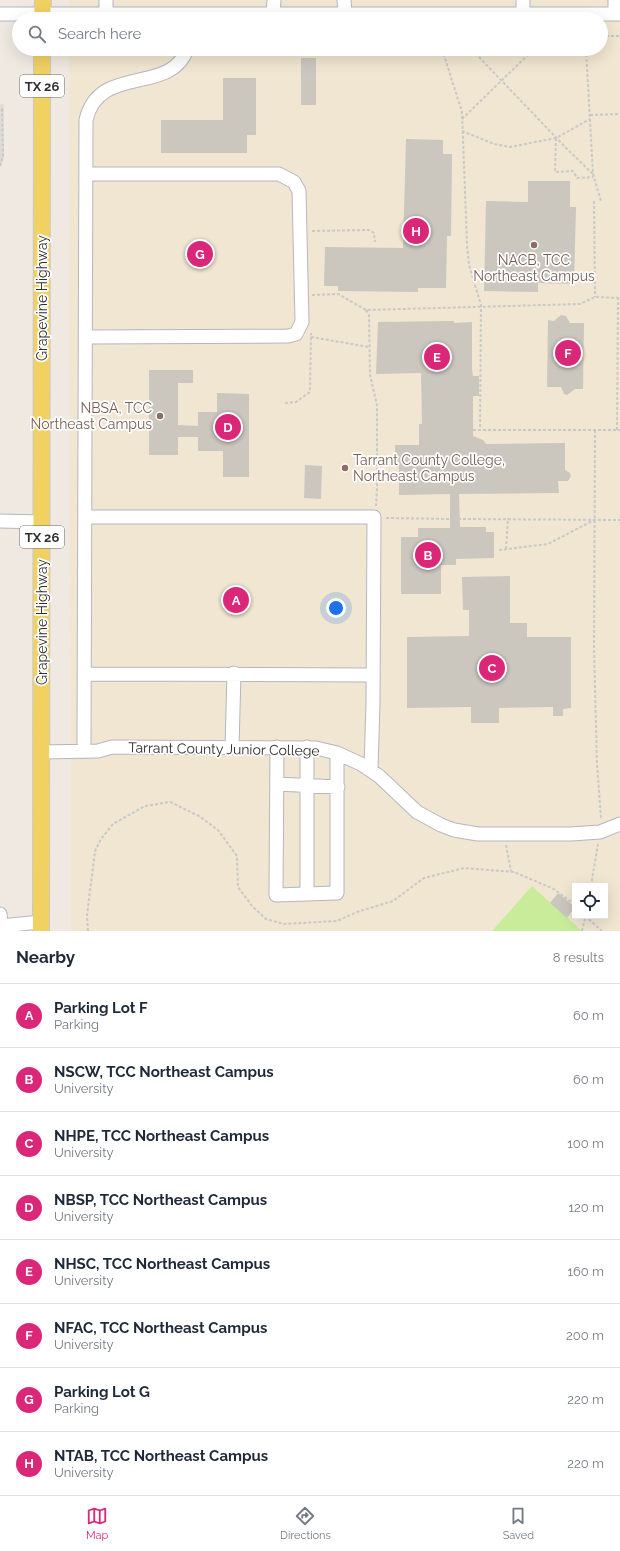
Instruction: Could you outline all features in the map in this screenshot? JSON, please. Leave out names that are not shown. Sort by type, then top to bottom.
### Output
[{"type":"main road","name":"Grapevine Highway","points":[[41,926],[42,56]]},
{"type":"street","points":[[106,0],[106,12]]},
{"type":"street","points":[[274,0],[274,12]]},
{"type":"street","points":[[344,0],[345,12]]},
{"type":"street","points":[[523,0],[523,12]]},
{"type":"street","points":[[615,0],[617,14]]},
{"type":"street","points":[[0,14],[12,13]]},
{"type":"street","points":[[84,743],[86,120],[93,102],[109,88],[171,70],[180,63],[184,56]]},
{"type":"street","points":[[86,174],[279,174],[294,182],[299,191],[302,322],[296,334],[288,336],[86,337]]},
{"type":"street","points":[[85,517],[379,518],[371,769]]},
{"type":"street","points":[[0,521],[42,522]]},
{"type":"street","points":[[85,674],[234,673],[373,675]]},
{"type":"street","points":[[232,747],[234,673]]},
{"type":"street","name":"Tarrant County Junior College","points":[[41,748],[84,743],[99,743],[112,747]]},
{"type":"street","name":"Tarrant County Junior College","points":[[41,748],[98,751],[112,747],[307,747],[338,753],[371,769],[417,812],[441,825],[466,833],[589,833],[600,832],[620,824]]},
{"type":"street","points":[[277,747],[276,895],[337,893],[338,753]]},
{"type":"street","points":[[307,747],[307,894]]},
{"type":"street","points":[[277,784],[338,788]]},
{"type":"street","points":[[1,924],[41,926]]},
{"type":"path","points":[[608,36],[620,36]]},
{"type":"path","points":[[444,56],[462,112],[466,245],[469,264],[481,305],[480,430]]},
{"type":"path","points":[[478,56],[592,174]]},
{"type":"path","points":[[462,119],[527,56]]},
{"type":"path","points":[[586,56],[592,174],[601,201]]},
{"type":"path","points":[[0,166],[3,156],[2,108]]},
{"type":"path","points":[[462,131],[494,144],[510,147],[556,138],[590,117],[620,114]]},
{"type":"path","points":[[556,138],[555,172],[573,171],[577,178],[593,177]]},
{"type":"path","points":[[594,201],[595,297]]},
{"type":"path","points":[[311,231],[369,230],[374,233],[375,242]]},
{"type":"path","points":[[311,296],[338,294],[366,310],[369,315],[370,375],[378,411],[377,489],[379,518],[451,519]]},
{"type":"path","points":[[366,310],[481,305],[580,304],[595,297],[619,298],[618,430],[473,430]]},
{"type":"path","points":[[285,403],[296,402],[310,392],[311,330]]},
{"type":"path","points":[[311,337],[369,347]]},
{"type":"path","points":[[595,430],[594,672],[597,764],[600,817],[602,822]]},
{"type":"path","points":[[506,550],[508,518]]},
{"type":"path","points":[[458,519],[508,518],[620,520]]},
{"type":"path","points":[[499,550],[548,544],[595,520]]},
{"type":"path","points":[[504,834],[511,871]]},
{"type":"path","points":[[88,931],[87,915],[95,851],[101,839]]},
{"type":"path","points":[[592,883],[599,842]]},
{"type":"path","points":[[582,931],[585,919]]},
{"type":"path","points":[[587,919],[602,931]]},
{"type":"shaded area","name":"Tarrant County College, Northeast Campus","points":[[69,0],[620,0],[620,931],[71,931],[69,56],[608,56],[608,12],[69,12]]},
{"type":"shaded area","points":[[0,104],[4,104],[4,158],[0,168]]},
{"type":"green space","points":[[532,886],[582,931],[492,931]]},
{"type":"building","points":[[301,58],[316,58],[316,105],[301,105]]},
{"type":"building","points":[[223,78],[256,78],[256,135],[247,135],[247,153],[161,153],[161,120],[223,120]]},
{"type":"building","points":[[406,139],[443,140],[443,154],[452,154],[451,236],[447,236],[446,288],[418,288],[418,292],[338,291],[338,286],[324,286],[325,247],[403,248]]},
{"type":"building","points":[[528,181],[570,181],[570,207],[576,207],[574,284],[538,283],[538,292],[484,291],[486,201],[528,202]]},
{"type":"building","points":[[561,315],[566,316],[570,323],[584,323],[583,389],[575,389],[567,395],[564,394],[561,387],[547,387],[548,320],[554,321]]},
{"type":"building","points":[[454,321],[454,323],[472,322],[472,369],[473,376],[479,376],[479,396],[473,396],[473,436],[483,440],[486,444],[565,443],[565,470],[570,473],[571,476],[568,481],[558,481],[559,493],[459,494],[460,527],[486,527],[486,532],[494,532],[494,558],[456,559],[456,565],[441,565],[441,594],[401,594],[401,537],[418,537],[418,528],[450,528],[450,494],[399,495],[399,467],[395,467],[395,445],[419,445],[419,424],[422,424],[421,373],[376,374],[378,322]]},
{"type":"building","points":[[149,370],[193,370],[193,383],[178,383],[178,425],[198,426],[198,412],[217,412],[217,393],[249,394],[249,477],[223,477],[223,451],[198,451],[198,437],[178,437],[178,455],[149,455]]},
{"type":"building","points":[[305,465],[322,466],[321,499],[304,498]]},
{"type":"building","points":[[510,576],[510,623],[527,623],[527,637],[571,637],[571,708],[563,709],[563,716],[553,716],[553,707],[499,708],[499,723],[471,723],[471,707],[407,708],[407,637],[469,636],[469,610],[463,610],[462,577]]},
{"type":"building","points":[[558,893],[572,905],[572,911],[567,918],[550,903]]},
{"type":"place","name":"NTAB, TCC Northeast Campus","points":[[416,231]]},
{"type":"place","name":"NACB, TCC Northeast Campus","points":[[534,245]]},
{"type":"place","name":"Parking Lot G","points":[[200,254]]},
{"type":"place","name":"NFAC, TCC Northeast Campus","points":[[568,353]]},
{"type":"place","name":"NHSC, TCC Northeast Campus","points":[[437,357]]},
{"type":"place","name":"NBSA, TCC Northeast Campus","points":[[160,416]]},
{"type":"place","name":"NBSP, TCC Northeast Campus","points":[[228,427]]},
{"type":"place","name":"Tarrant County College, Northeast Campus","points":[[345,468]]},
{"type":"place","name":"NSCW, TCC Northeast Campus","points":[[428,555]]},
{"type":"place","name":"Parking Lot F","points":[[236,600]]},
{"type":"place","name":"NHPE, TCC Northeast Campus","points":[[492,668]]}]
